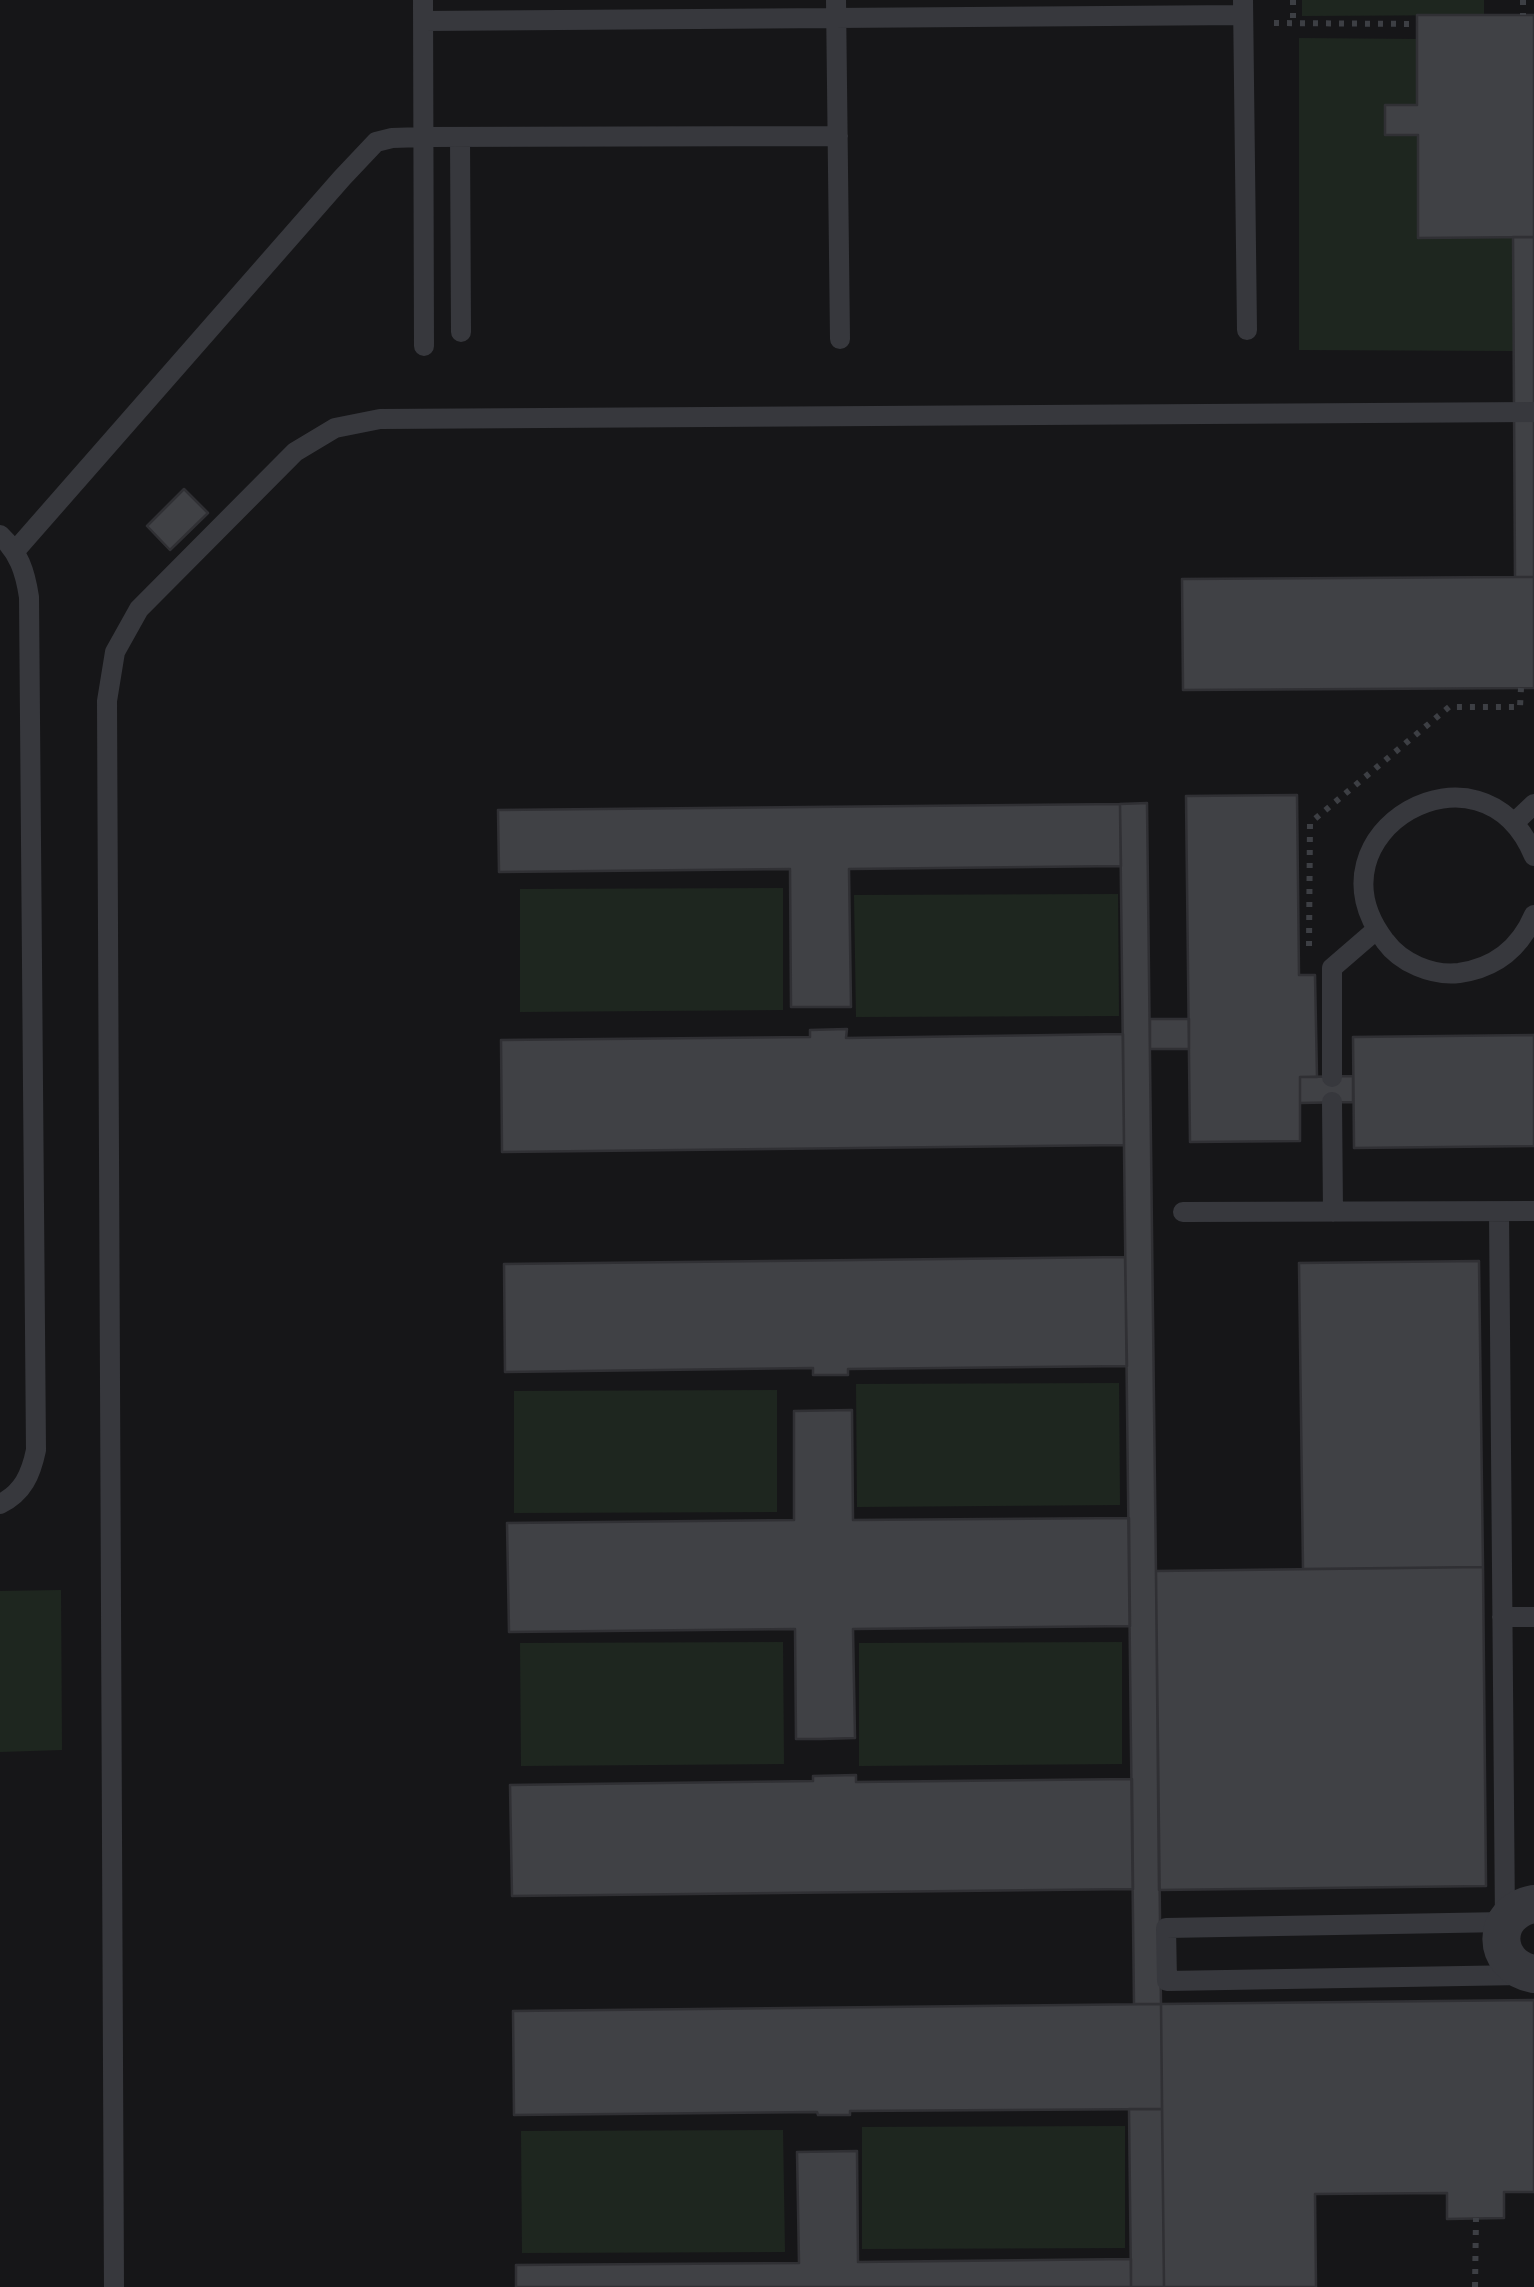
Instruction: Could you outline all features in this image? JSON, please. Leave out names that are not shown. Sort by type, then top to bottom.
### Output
[{"type":"street","points":[[1519,1913],[1501,1939],[1504,1952],[1512,1964],[1534,1975]]},
{"type":"lane","points":[[836,9],[840,339]]},
{"type":"lane","points":[[424,346],[423,10],[1243,13],[1247,330]]},
{"type":"lane","points":[[15,551],[376,142],[392,138],[838,136]]},
{"type":"lane","points":[[460,138],[461,332]]},
{"type":"lane","points":[[114,2287],[106,701],[115,652],[139,609],[295,452],[335,428],[380,418],[1534,412]]},
{"type":"lane","points":[[0,535],[15,551],[26,575],[29,597],[36,1450],[23,1487],[0,1504]]},
{"type":"lane","points":[[1534,856],[1514,823],[1495,808],[1462,798],[1428,800],[1389,823],[1366,863],[1364,886],[1367,909],[1376,930],[1408,962],[1430,971],[1453,974],[1496,962],[1515,947],[1534,916]]},
{"type":"lane","points":[[1514,823],[1534,804]]},
{"type":"lane","points":[[1332,1076],[1332,968],[1376,930]]},
{"type":"lane","points":[[1332,1102],[1333,1212]]},
{"type":"lane","points":[[1182,1212],[1534,1212]]},
{"type":"lane","points":[[1498,1212],[1502,1617],[1519,1913],[1166,1928],[1167,1981],[1534,1975]]},
{"type":"lane","points":[[1502,1617],[1534,1618]]},
{"type":"path","points":[[1293,0],[1293,23]]},
{"type":"path","points":[[1523,0],[1523,15]]},
{"type":"path","points":[[1243,13],[1293,23],[1418,24]]},
{"type":"path","points":[[1475,2287],[1476,2218]]},
{"type":"shaded area","points":[[1302,0],[1484,0],[1484,15],[1302,16]]},
{"type":"shaded area","points":[[1299,38],[1417,39],[1417,105],[1385,105],[1385,134],[1418,135],[1418,237],[1513,237],[1514,351],[1299,350]]},
{"type":"shaded area","points":[[783,888],[783,1010],[520,1012],[520,889]]},
{"type":"shaded area","points":[[1118,894],[1119,1016],[856,1017],[854,895]]},
{"type":"shaded area","points":[[1119,1383],[1120,1505],[857,1507],[856,1384]]},
{"type":"shaded area","points":[[777,1390],[777,1512],[514,1513],[514,1391]]},
{"type":"shaded area","points":[[61,1590],[62,1750],[0,1752],[0,1591]]},
{"type":"shaded area","points":[[783,1642],[784,1764],[521,1766],[520,1643]]},
{"type":"shaded area","points":[[1122,1642],[1122,1764],[859,1766],[859,1643]]},
{"type":"shaded area","points":[[1125,2126],[1125,2248],[862,2249],[862,2127]]},
{"type":"shaded area","points":[[783,2130],[785,2252],[522,2253],[521,2131]]},
{"type":"building","points":[[1417,15],[1534,15],[1534,237],[1418,238],[1418,135],[1385,135],[1385,105],[1417,105]]},
{"type":"building","points":[[1513,237],[1534,237],[1534,577],[1515,577]]},
{"type":"building","points":[[184,489],[208,513],[170,550],[147,526]]},
{"type":"building","points":[[1534,577],[1534,688],[1183,690],[1182,579]]},
{"type":"building","points":[[1297,795],[1299,975],[1315,975],[1317,1077],[1300,1077],[1300,1141],[1190,1142],[1186,796]]},
{"type":"building","points":[[1147,803],[1161,2004],[1134,2004],[1120,804]]},
{"type":"building","points":[[1120,804],[1121,866],[849,869],[851,1007],[791,1007],[790,869],[499,872],[498,810]]},
{"type":"building","points":[[1150,1019],[1189,1019],[1189,1049],[1150,1049]]},
{"type":"building","points":[[847,1029],[846,1038],[1123,1034],[1124,1145],[502,1152],[501,1040],[810,1037],[810,1030]]},
{"type":"building","points":[[1534,1035],[1534,1146],[1354,1148],[1353,1037]]},
{"type":"building","points":[[1353,1076],[1353,1102],[1300,1103],[1300,1077]]},
{"type":"building","points":[[1125,1257],[1127,1366],[848,1369],[848,1375],[813,1375],[813,1368],[505,1372],[504,1264]]},
{"type":"building","points":[[1479,1261],[1483,1567],[1303,1569],[1299,1263]]},
{"type":"building","points":[[852,1410],[853,1520],[1129,1518],[1130,1626],[853,1629],[855,1738],[821,1739],[796,1739],[795,1629],[509,1632],[507,1523],[794,1520],[794,1411]]},
{"type":"building","points":[[1483,1567],[1486,1886],[1159,1890],[1156,1571]]},
{"type":"building","points":[[856,1775],[856,1782],[1132,1779],[1133,1889],[512,1896],[510,1785],[813,1781],[813,1776]]},
{"type":"building","points":[[1534,2000],[1534,2192],[1504,2192],[1504,2218],[1447,2219],[1447,2193],[1315,2194],[1316,2287],[1164,2287],[1161,2004]]},
{"type":"building","points":[[1161,2004],[1162,2109],[850,2111],[850,2115],[514,2115],[513,2011]]},
{"type":"building","points":[[1129,2109],[1162,2109],[1164,2287],[1131,2287]]},
{"type":"building","points":[[857,2151],[858,2262],[1131,2259],[1131,2287],[516,2287],[516,2265],[799,2263],[797,2152]]}]
